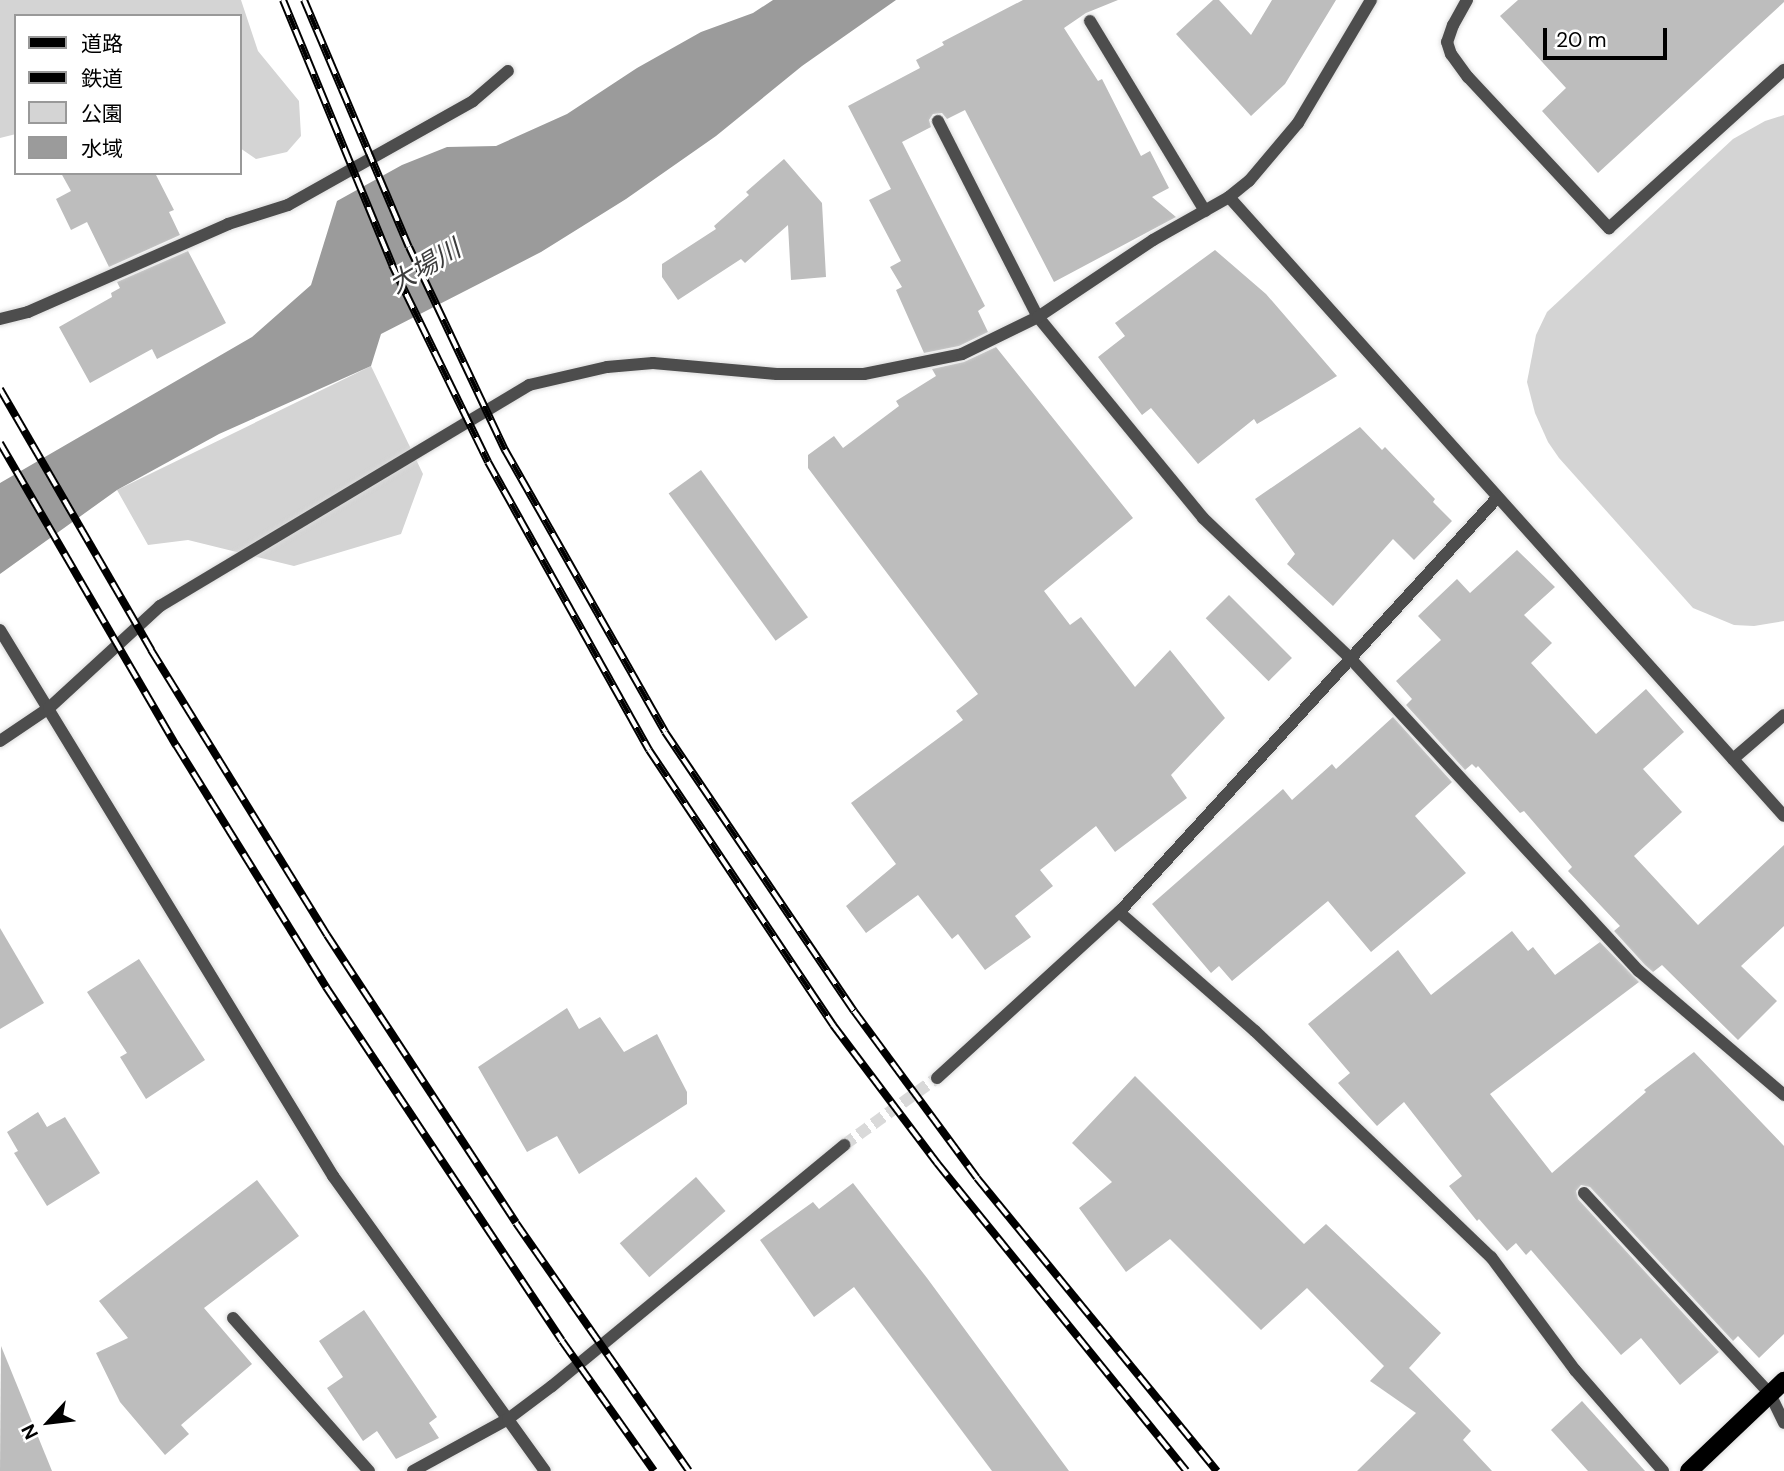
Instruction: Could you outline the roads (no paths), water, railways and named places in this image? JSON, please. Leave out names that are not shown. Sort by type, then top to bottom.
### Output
[{"type":"main road","points":[[1689,1471],[1784,1381]]},
{"type":"street","points":[[0,741],[49,708],[160,606],[529,385],[607,366],[653,363],[777,374],[864,374],[962,354],[1038,317],[1153,240],[1229,197],[1258,172],[1298,123],[1371,0]]},
{"type":"street","points":[[1467,0],[1452,25],[1447,42],[1451,54],[1468,77],[1609,228],[1784,70]]},
{"type":"street","points":[[1090,21],[1205,211]]},
{"type":"street","points":[[0,318],[28,312],[228,224],[288,205],[473,101],[508,71]]},
{"type":"street","points":[[938,121],[1038,317],[1203,518],[1349,657],[1639,971],[1784,1095]]},
{"type":"street","points":[[1229,197],[1784,816]]},
{"type":"street","points":[[937,1078],[1119,912],[1497,498]]},
{"type":"street","points":[[0,630],[333,1176],[545,1471]]},
{"type":"street","points":[[1733,759],[1784,715]]},
{"type":"street","points":[[1119,912],[1255,1031],[1491,1257],[1575,1370],[1663,1471]]},
{"type":"street","points":[[413,1471],[508,1419],[844,1145]]},
{"type":"street","points":[[1584,1193],[1770,1394],[1784,1423]]},
{"type":"street","points":[[233,1318],[369,1471]]},
{"type":"water","name":"大場川","points":[[773,0],[896,0],[802,66],[716,136],[626,199],[541,252],[381,334],[371,366],[219,434],[117,490],[0,574],[0,483],[252,337],[311,285],[337,201],[402,165],[447,147],[496,146],[567,114],[637,68],[701,32],[753,13]]},
{"type":"tunnel","points":[[844,1145],[937,1078]]},
{"type":"railway","points":[[283,0],[392,265],[488,462],[649,750],[833,1025],[937,1163],[1186,1471]]},
{"type":"railway","points":[[304,0],[409,247],[505,450],[665,732],[854,1011],[977,1178],[1217,1471]]},
{"type":"railway","points":[[0,389],[151,650],[327,935],[516,1223],[689,1471]]},
{"type":"railway","points":[[0,443],[176,745],[326,987],[562,1341],[654,1471]]}]
